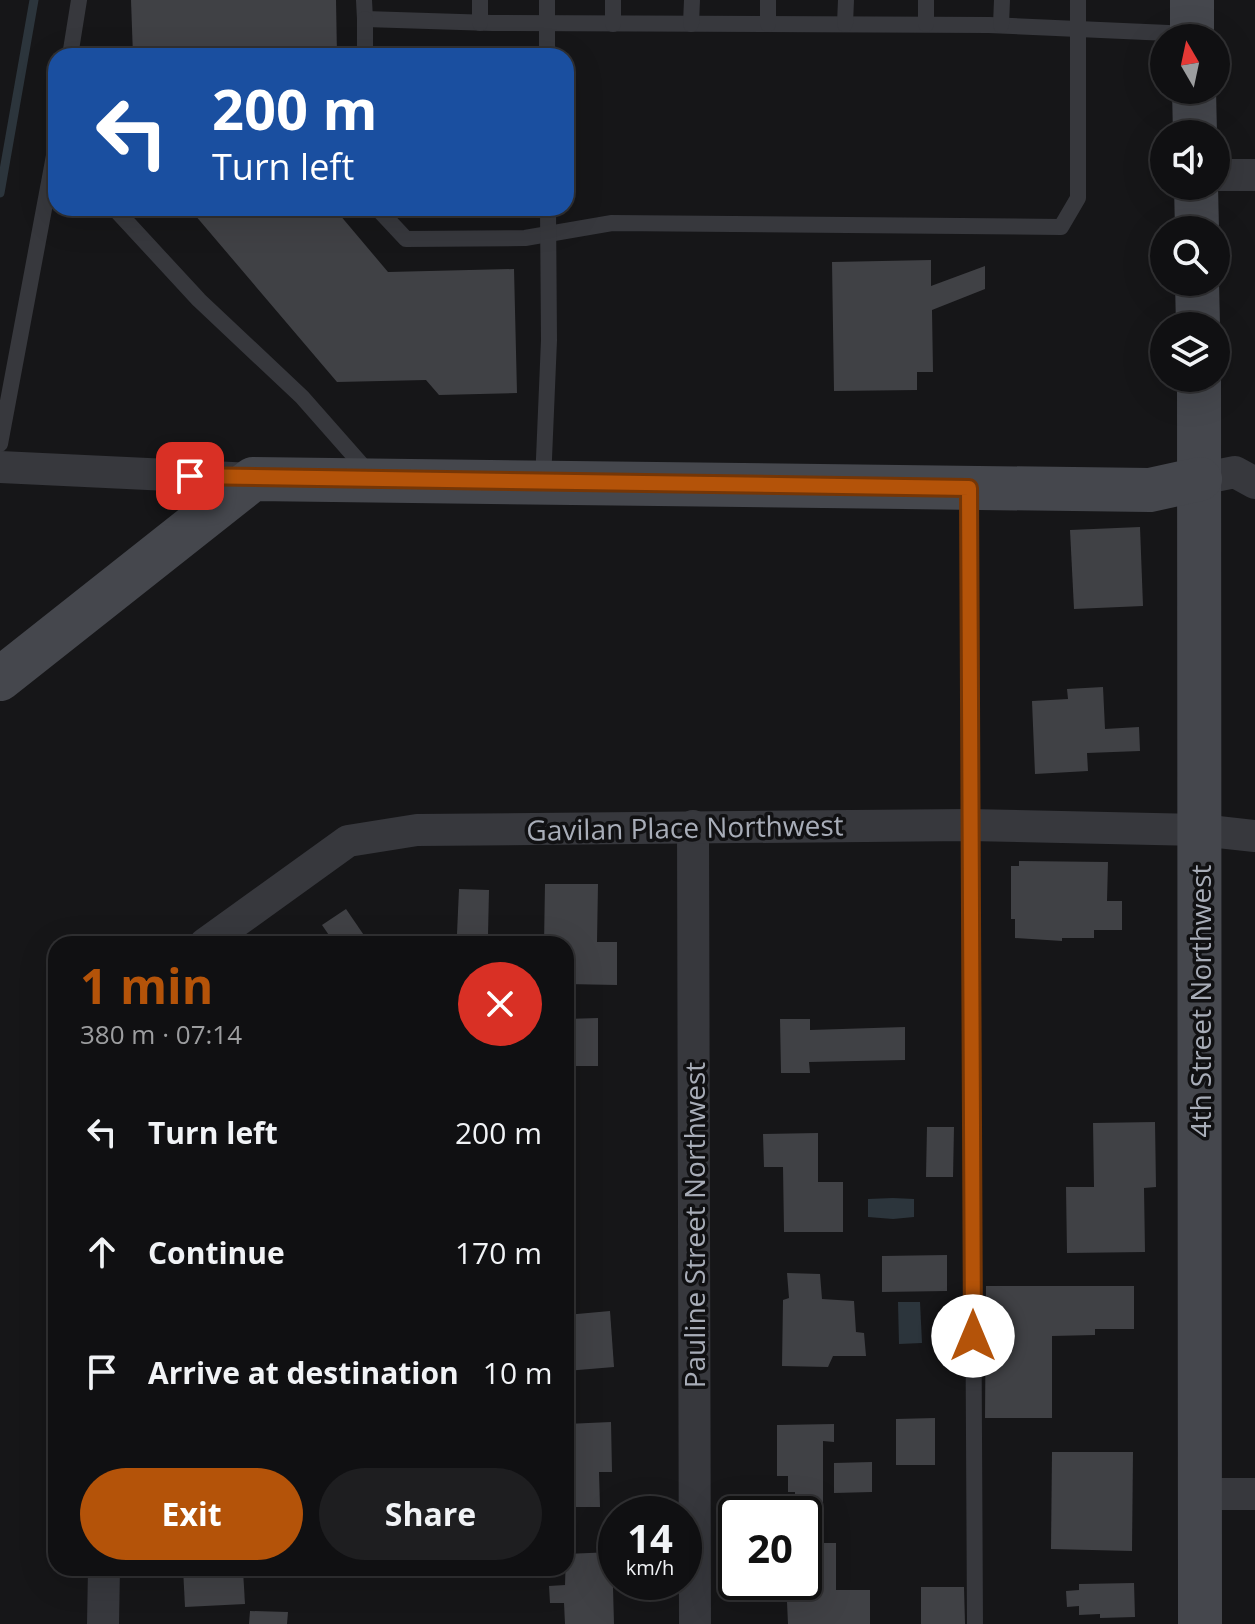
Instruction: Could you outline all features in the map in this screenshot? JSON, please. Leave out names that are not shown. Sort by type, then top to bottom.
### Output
[{"type":"main road","name":"4th Street Northwest","points":[[1199,392],[1200,1624]]},
{"type":"main road","points":[[0,679],[253,479],[1150,490],[1200,479]]},
{"type":"street","points":[[1230,175],[1255,175]]},
{"type":"street","points":[[0,467],[253,479]]},
{"type":"street","points":[[1200,479],[1235,472],[1255,483]]},
{"type":"street","name":"Gavilan Place Northwest","points":[[216,936],[348,841],[417,830],[969,825],[1200,830],[1255,836]]},
{"type":"street","name":"Pauline Street Northwest","points":[[693,826],[695,1624]]},
{"type":"street","points":[[1201,1494],[1255,1494]]},
{"type":"street","points":[[103,1624],[104,1576]]},
{"type":"lane","points":[[71,48],[79,0]]},
{"type":"lane","points":[[364,0],[365,48]]},
{"type":"lane","points":[[480,0],[480,23]]},
{"type":"lane","points":[[547,0],[547,48]]},
{"type":"lane","points":[[613,0],[613,24]]},
{"type":"lane","points":[[691,24],[692,0]]},
{"type":"lane","points":[[768,0],[768,24]]},
{"type":"lane","points":[[845,24],[846,0]]},
{"type":"lane","points":[[926,0],[926,24]]},
{"type":"lane","points":[[1001,25],[1002,0]]},
{"type":"lane","points":[[384,216],[406,239],[525,238],[612,223],[1061,227],[1078,198],[1078,0]]},
{"type":"lane","points":[[365,19],[480,23],[926,24],[1078,28],[1150,25]]},
{"type":"lane","points":[[0,444],[48,188]]},
{"type":"lane","points":[[121,216],[199,300],[302,397],[375,481]]},
{"type":"lane","points":[[543,482],[549,340],[548,216]]},
{"type":"lane","points":[[969,488],[975,1624]]},
{"type":"shaded area","points":[[868,1199],[914,1199],[914,1217],[868,1217]]},
{"type":"shaded area","points":[[898,1302],[920,1302],[922,1343],[899,1344]]},
{"type":"building","points":[[131,0],[336,0],[337,48],[133,48]]},
{"type":"building","points":[[196,216],[341,216],[388,272],[514,269],[517,393],[439,395],[426,380],[337,382]]},
{"type":"building","points":[[931,260],[931,286],[985,266],[985,289],[932,310],[933,372],[917,372],[917,390],[834,391],[832,262]]},
{"type":"building","points":[[1140,527],[1143,606],[1074,609],[1070,530]]},
{"type":"building","points":[[1103,687],[1105,729],[1139,727],[1140,751],[1087,753],[1088,771],[1035,774],[1032,701],[1068,699],[1067,689]]},
{"type":"building","points":[[1019,861],[1108,862],[1107,901],[1122,901],[1122,930],[1094,930],[1094,938],[1062,938],[1062,941],[1015,938],[1015,919],[1011,919],[1011,866],[1019,866]]},
{"type":"building","points":[[545,884],[598,884],[597,942],[617,942],[617,985],[574,984],[574,936],[544,936]]},
{"type":"building","points":[[459,889],[489,890],[488,935],[457,934]]},
{"type":"building","points":[[346,909],[365,936],[330,936],[322,925]]},
{"type":"building","points":[[598,1018],[598,1066],[574,1066],[574,1019]]},
{"type":"building","points":[[780,1019],[810,1019],[810,1030],[905,1027],[905,1060],[809,1062],[810,1073],[781,1073]]},
{"type":"building","points":[[1155,1122],[1156,1187],[1144,1188],[1145,1252],[1067,1253],[1066,1187],[1094,1187],[1093,1123]]},
{"type":"building","points":[[927,1127],[954,1127],[953,1177],[926,1177]]},
{"type":"building","points":[[818,1133],[818,1182],[843,1182],[843,1232],[784,1232],[783,1167],[764,1167],[763,1134]]},
{"type":"building","points":[[947,1255],[947,1291],[882,1292],[882,1256]]},
{"type":"building","points":[[787,1273],[820,1274],[822,1299],[854,1301],[856,1332],[864,1333],[866,1356],[833,1356],[828,1367],[782,1366],[783,1300],[789,1298]]},
{"type":"building","points":[[986,1286],[1134,1286],[1134,1329],[1095,1329],[1095,1335],[1052,1336],[1052,1418],[985,1418]]},
{"type":"building","points":[[610,1311],[614,1367],[574,1370],[574,1314]]},
{"type":"building","points":[[935,1418],[935,1465],[896,1465],[896,1419]]},
{"type":"building","points":[[611,1422],[612,1472],[599,1472],[598,1507],[574,1507],[574,1424]]},
{"type":"building","points":[[834,1424],[834,1442],[823,1441],[823,1509],[822,1496],[795,1496],[795,1492],[788,1492],[788,1476],[777,1476],[777,1425]]},
{"type":"building","points":[[1052,1452],[1133,1452],[1132,1551],[1051,1549]]},
{"type":"building","points":[[872,1462],[872,1492],[834,1493],[834,1463]]},
{"type":"building","points":[[822,1543],[836,1543],[836,1590],[870,1590],[870,1624],[788,1624],[787,1602],[780,1602],[822,1600]]},
{"type":"building","points":[[598,1553],[598,1600],[613,1600],[614,1624],[565,1624],[564,1603],[550,1603],[549,1586],[565,1585],[565,1576],[574,1576],[574,1554]]},
{"type":"building","points":[[183,1576],[243,1576],[245,1604],[185,1607]]},
{"type":"building","points":[[1134,1583],[1135,1617],[1079,1615],[1079,1606],[1067,1607],[1066,1591],[1079,1590],[1079,1584]]},
{"type":"building","points":[[921,1587],[964,1587],[965,1624],[921,1624]]},
{"type":"building","points":[[250,1611],[288,1612],[287,1624],[249,1624]]},
{"type":"waterway","points":[[0,193],[34,0]]},
{"type":"route","points":[[190,476],[969,488],[973,1336]]}]
